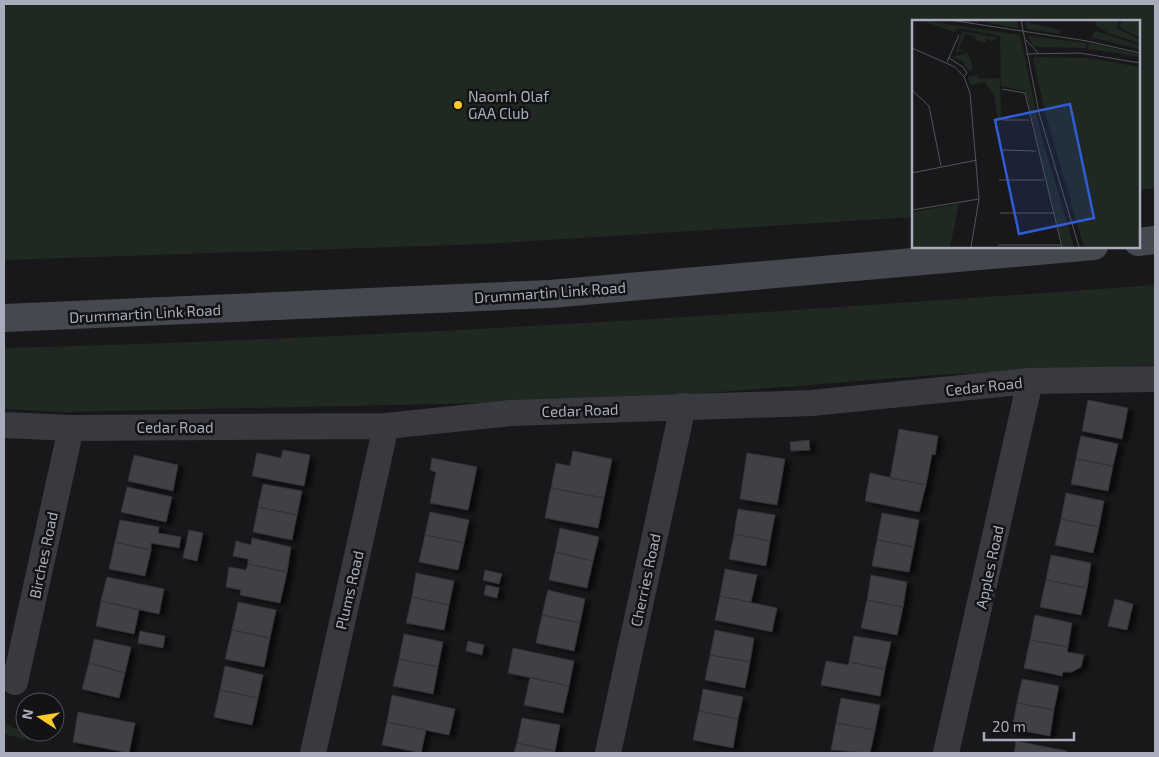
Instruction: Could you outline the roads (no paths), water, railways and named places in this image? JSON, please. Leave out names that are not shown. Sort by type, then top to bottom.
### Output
[{"type":"main road","points":[[1139,242],[1155,240]]},
{"type":"main road","name":"Drummartin Link Road","points":[[4,318],[550,294],[1071,248]]},
{"type":"street","name":"Cedar Road","points":[[4,425],[71,428],[386,426],[511,413],[812,403],[1030,381],[1155,379]]},
{"type":"street","name":"Apples Road","points":[[946,753],[1030,381]]},
{"type":"street","name":"Cherries Road","points":[[608,753],[684,406]]},
{"type":"street","name":"Plums Road","points":[[313,753],[386,426]]},
{"type":"street","name":"Birches Road","points":[[15,682],[71,428]]},
{"type":"place","name":"Naomh Olaf GAA Club","points":[[458,105]]}]
